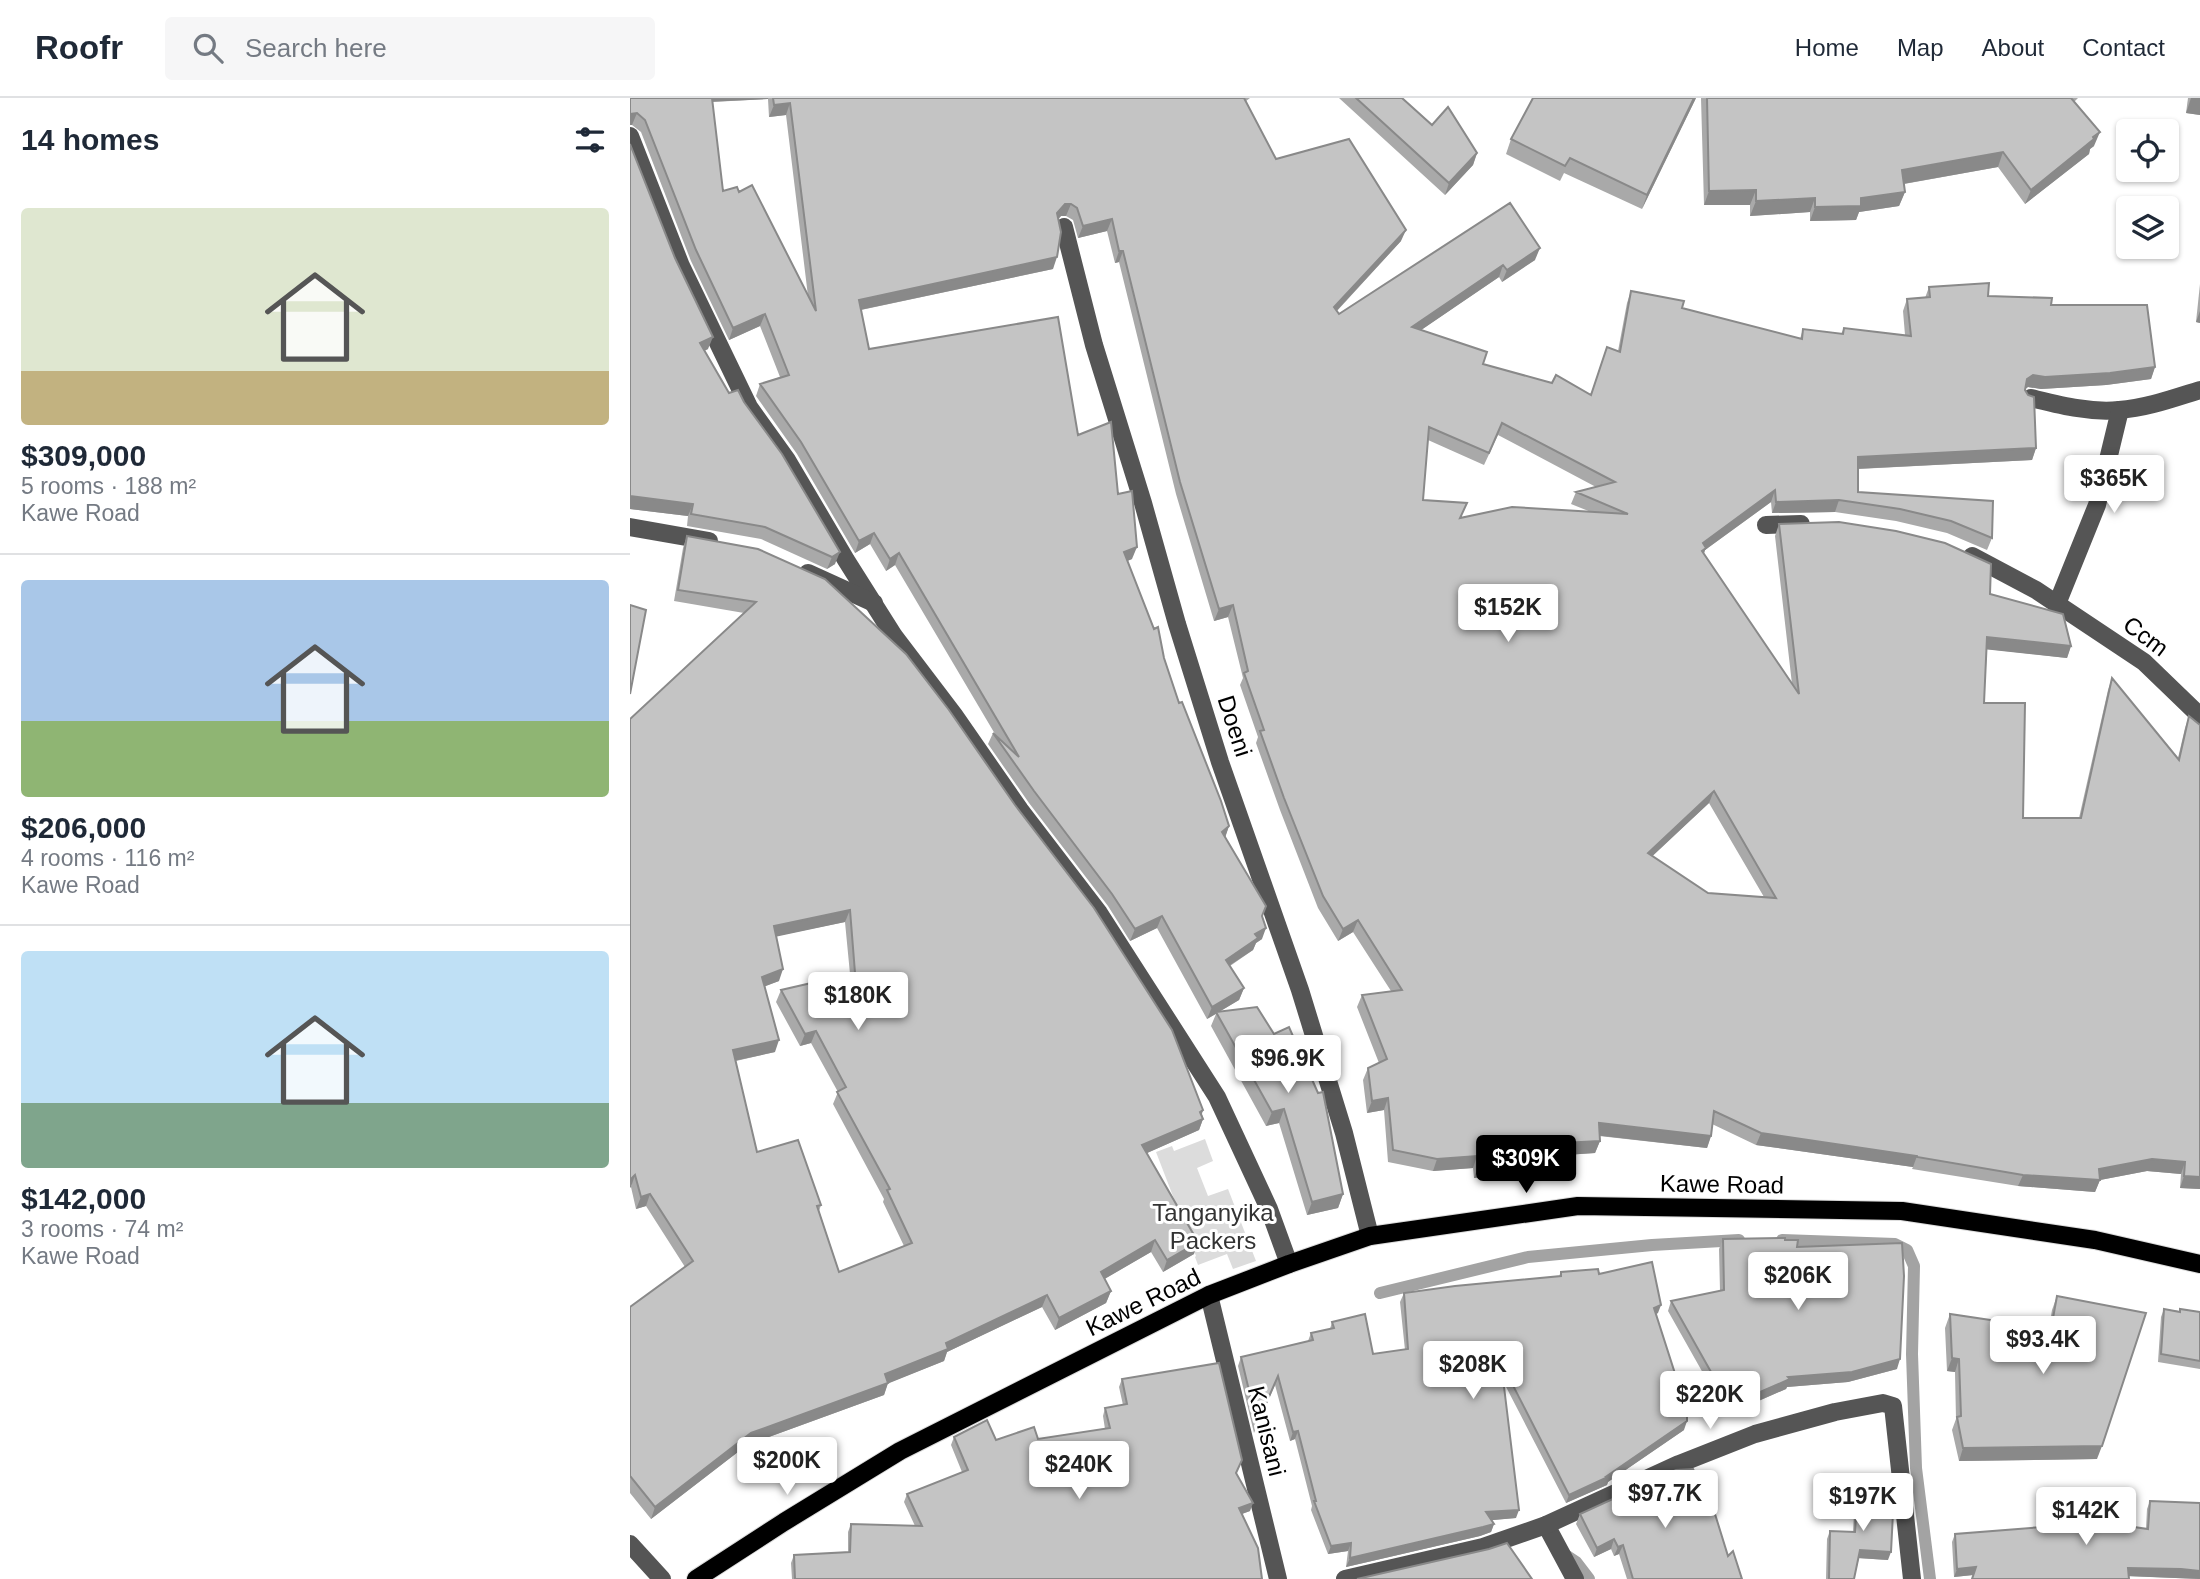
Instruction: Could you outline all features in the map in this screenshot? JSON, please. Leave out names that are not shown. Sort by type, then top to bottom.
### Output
[{"type":"main road","name":"Kawe Road","points":[[696,1579],[900,1451],[1209,1295],[1370,1236],[1578,1206],[1902,1211],[2095,1240],[2200,1264]]},
{"type":"street","points":[[630,136],[681,266],[748,407],[787,460],[894,636],[1098,913],[1217,1097],[1269,1209],[1289,1264]]},
{"type":"street","name":"Doeni","points":[[1065,226],[1094,345],[1177,624],[1220,762],[1300,990],[1344,1133],[1370,1236]]},
{"type":"street","points":[[2031,398],[2092,410],[2120,410],[2200,390]]},
{"type":"street","points":[[2057,604],[2097,505],[2120,410]]},
{"type":"street","points":[[1766,525],[1821,523]]},
{"type":"street","points":[[630,527],[727,544]]},
{"type":"street","name":"Ccm","points":[[1956,549],[1980,559],[2057,604],[2144,662],[2200,716]]},
{"type":"street","points":[[794,566],[874,603]]},
{"type":"street","name":"Kanisani","points":[[1209,1295],[1278,1579]]},
{"type":"street","points":[[1345,1579],[1483,1547],[1546,1525],[1679,1464],[1755,1434],[1835,1412],[1889,1404],[1893,1406],[1912,1579]]},
{"type":"street","points":[[1546,1525],[1575,1579]]},
{"type":"street","points":[[630,1544],[662,1579]]},
{"type":"green space","name":"Tanganyika Packers","points":[[1205,1139],[1213,1161],[1197,1168],[1208,1196],[1228,1189],[1256,1261],[1233,1269],[1227,1254],[1198,1265],[1156,1152],[1172,1146],[1174,1151]]},
{"type":"building","points":[[630,98],[712,98],[723,191],[737,187],[739,192],[752,185],[816,311],[790,103],[774,105],[773,98],[1244,98],[1276,159],[1349,139],[1406,230],[1334,307],[1339,314],[1510,203],[1540,248],[1507,270],[1503,265],[1412,327],[1487,352],[1483,364],[1552,383],[1556,375],[1591,395],[1607,347],[1620,352],[1631,291],[1684,301],[1682,308],[1802,339],[1803,329],[1843,334],[1844,328],[1911,336],[1907,299],[1930,297],[1929,287],[1989,283],[1988,296],[2052,298],[2051,305],[2147,305],[2155,367],[2110,373],[2045,377],[2033,375],[2027,379],[2025,390],[2028,395],[2034,397],[2036,448],[1858,457],[1858,492],[1993,501],[1992,538],[1951,521],[1900,509],[1839,500],[1776,502],[1775,490],[1703,543],[1706,548],[1702,551],[1799,694],[1779,524],[1839,522],[1896,531],[1945,543],[1991,564],[1990,594],[2063,614],[2071,646],[1987,637],[1984,703],[2025,703],[2023,818],[2081,818],[2112,678],[2179,760],[2189,716],[2200,725],[2200,1177],[2184,1176],[2185,1162],[2152,1159],[2099,1169],[2100,1180],[2023,1175],[1761,1133],[1714,1111],[1711,1136],[1599,1123],[1600,1141],[1563,1143],[1565,1154],[1507,1163],[1478,1166],[1477,1156],[1437,1159],[1393,1150],[1388,1098],[1372,1101],[1368,1068],[1387,1059],[1362,995],[1402,990],[1358,920],[1343,929],[1323,896],[1284,798],[1260,731],[1264,730],[1244,673],[1248,671],[1233,605],[1219,609],[1180,482],[1123,251],[1119,251],[1112,219],[1083,226],[1077,208],[1065,204],[1057,213],[1061,232],[1057,257],[859,300],[869,349],[1058,317],[1078,435],[1111,422],[1118,494],[1132,491],[1137,547],[1124,552],[1154,629],[1158,627],[1164,658],[1179,703],[1182,702],[1221,801],[1229,826],[1222,832],[1266,906],[1262,916],[1266,928],[1255,934],[1258,938],[1226,960],[1244,988],[1212,1007],[1162,916],[1135,929],[993,733],[1019,757],[899,553],[890,559],[874,533],[859,541],[801,442],[760,384],[789,375],[765,314],[733,328],[696,250],[645,120],[637,113],[630,114]],"holes":[[[1502,423],[1615,482],[1576,492],[1628,514],[1512,507],[1460,518],[1467,503],[1423,500],[1429,427],[1489,453]],[[1714,791],[1776,898],[1708,893],[1648,853]]]},
{"type":"building","points":[[1356,98],[1402,98],[1432,125],[1448,107],[1477,153],[1449,183]]},
{"type":"building","points":[[1533,98],[1694,98],[1647,195],[1570,158],[1565,166],[1511,139]]},
{"type":"building","points":[[1707,98],[2071,98],[2100,132],[2031,190],[2003,152],[1902,170],[1905,192],[1861,198],[1861,206],[1815,207],[1815,198],[1756,201],[1756,190],[1709,191]]},
{"type":"building","points":[[630,144],[675,258],[713,337],[700,343],[729,393],[738,390],[782,454],[840,552],[832,557],[765,527],[691,514],[693,504],[630,496]]},
{"type":"building","points":[[687,536],[758,549],[825,579],[906,654],[1015,805],[1094,908],[1172,1030],[1203,1110],[1200,1112],[1203,1119],[1142,1145],[1198,1242],[1167,1260],[1155,1240],[1101,1272],[1111,1291],[1059,1318],[1047,1295],[946,1343],[948,1349],[885,1374],[888,1383],[751,1433],[655,1507],[630,1476],[630,1307],[693,1261],[650,1194],[641,1197],[635,1175],[630,1180],[630,719],[756,602],[678,590]],"holes":[[[850,910],[855,973],[781,990],[805,1034],[816,1031],[846,1087],[837,1092],[890,1189],[887,1190],[912,1243],[839,1272],[817,1206],[821,1205],[798,1140],[757,1152],[733,1050],[779,1040],[762,977],[783,969],[774,926]]]},
{"type":"building","points":[[630,605],[646,610],[630,694]]},
{"type":"building","points":[[1257,1007],[1274,1034],[1289,1027],[1318,1093],[1323,1092],[1343,1194],[1312,1202],[1284,1109],[1272,1112],[1216,1012]]},
{"type":"building","points":[[1723,1239],[1798,1240],[1797,1247],[1902,1243],[1904,1276],[1900,1359],[1852,1372],[1788,1377],[1790,1379],[1751,1396],[1744,1381],[1724,1395],[1671,1301],[1724,1290]]},
{"type":"building","points":[[1652,1262],[1661,1305],[1654,1308],[1687,1411],[1687,1421],[1607,1476],[1610,1476],[1569,1495],[1501,1362],[1519,1510],[1486,1512],[1494,1524],[1350,1558],[1351,1543],[1331,1546],[1314,1501],[1298,1431],[1293,1432],[1278,1376],[1257,1424],[1241,1357],[1313,1340],[1311,1333],[1334,1328],[1332,1322],[1365,1314],[1373,1354],[1408,1349],[1404,1293],[1561,1276],[1561,1272],[1598,1269],[1599,1274]]},
{"type":"building","points":[[2057,1296],[2146,1313],[2102,1446],[1963,1448],[1957,1417],[1961,1416],[1959,1359],[1952,1358],[1950,1314],[2051,1329]]},
{"type":"building","points":[[2164,1309],[2200,1312],[2200,1361],[2161,1354]]},
{"type":"building","points":[[1219,1363],[1242,1460],[1236,1473],[1253,1503],[1239,1508],[1258,1548],[1262,1579],[795,1579],[794,1555],[850,1552],[851,1524],[922,1526],[907,1494],[968,1470],[954,1437],[987,1420],[996,1440],[1034,1427],[1038,1439],[1110,1428],[1105,1408],[1127,1404],[1122,1379]]},
{"type":"building","points":[[1693,1469],[1715,1514],[1728,1556],[1733,1551],[1742,1579],[1633,1579],[1623,1545],[1618,1547],[1614,1539],[1597,1548],[1580,1514],[1676,1470]]},
{"type":"building","points":[[1858,1488],[1894,1493],[1891,1552],[1860,1550],[1854,1579],[1829,1579],[1830,1531],[1855,1532]]},
{"type":"building","points":[[2150,1501],[2200,1503],[2200,1571],[2128,1568],[2129,1579],[1972,1579],[1976,1567],[1957,1569],[1955,1534],[2042,1527],[2044,1514],[2148,1529]]},
{"type":"building","points":[[1507,1543],[1532,1579],[1357,1579],[1489,1549]]},
{"type":"waterway","points":[[1380,1293],[1528,1257],[1739,1240]]},
{"type":"waterway","points":[[1782,1240],[1895,1244],[1907,1250],[1914,1266],[1912,1354],[1916,1468],[1930,1579]]},
{"type":"waterway","points":[[1567,1556],[1576,1562],[1589,1579]]}]
